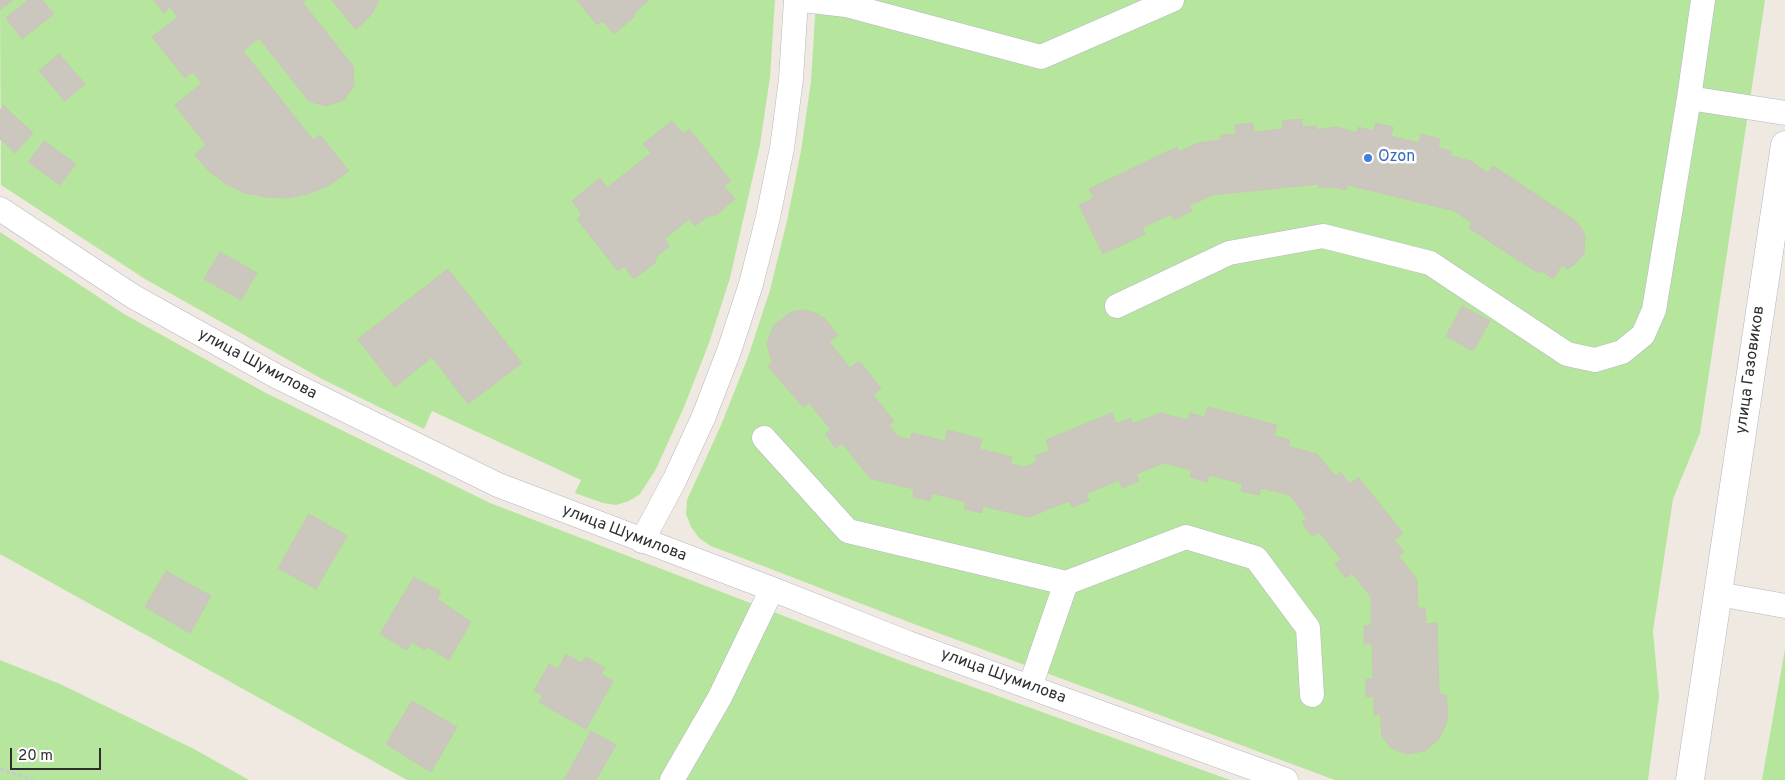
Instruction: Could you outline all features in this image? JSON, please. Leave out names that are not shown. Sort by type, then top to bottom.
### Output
[{"type":"street","points":[[642,541],[675,479],[704,416],[730,351],[751,284],[768,217],[782,148],[791,79],[796,0]]},
{"type":"street","points":[[804,0],[846,5],[1041,56],[1172,0]]},
{"type":"street","points":[[1117,306],[1229,253],[1324,236],[1430,263],[1567,354],[1595,360],[1609,358],[1634,345],[1646,329],[1654,310],[1703,0]]},
{"type":"street","points":[[1689,98],[1785,112]]},
{"type":"street","name":"улица Газовиков","points":[[1690,780],[1785,145]]},
{"type":"street","name":"улица Шумилова","points":[[0,209],[134,297],[298,388],[498,485],[642,541],[772,588],[908,643],[1286,780]]},
{"type":"street","points":[[764,438],[848,531],[1066,583],[1186,537],[1256,558],[1308,628],[1312,695]]},
{"type":"street","points":[[1030,687],[1066,583]]},
{"type":"street","points":[[672,780],[720,697],[772,588]]},
{"type":"street","points":[[1718,594],[1785,606]]},
{"type":"path","points":[[0,769],[34,780]]},
{"type":"green space","points":[[0,0],[775,0],[770,77],[760,145],[730,278],[709,343],[684,407],[656,469],[640,494],[629,501],[616,505],[603,503],[575,493],[581,480],[432,411],[424,429],[322,379],[145,279],[1,185]]},
{"type":"green space","points":[[816,0],[1765,0],[1700,433],[1673,499],[1653,631],[1659,697],[1648,780],[1335,780],[914,624],[711,546],[699,538],[691,527],[686,514],[687,500],[722,423],[748,357],[770,290],[787,221],[801,151],[811,81]]},
{"type":"green space","points":[[0,232],[124,314],[266,393],[490,503],[901,661],[1230,780],[407,780],[0,554]]},
{"type":"green space","points":[[1785,649],[1785,780],[1762,780]]},
{"type":"green space","points":[[0,660],[60,684],[194,749],[249,780],[0,780]]},
{"type":"building","points":[[0,0],[13,0],[0,10]]},
{"type":"building","points":[[28,0],[42,0],[54,14],[22,39],[6,18]]},
{"type":"building","points":[[154,0],[306,0],[303,3],[353,66],[354,85],[344,100],[326,106],[309,101],[259,38],[243,51],[313,140],[320,135],[349,171],[328,186],[308,194],[287,198],[245,193],[226,184],[209,171],[195,155],[206,145],[175,105],[202,83],[193,72],[185,78],[152,37],[178,17],[170,7],[164,13]]},
{"type":"building","points":[[332,0],[379,0],[372,14],[356,30]]},
{"type":"building","points":[[577,0],[649,0],[636,11],[634,17],[614,34],[603,21],[597,25]]},
{"type":"building","points":[[59,54],[85,84],[65,101],[39,71]]},
{"type":"building","points":[[4,106],[33,133],[15,153],[0,139],[0,110]]},
{"type":"building","points":[[1302,119],[1302,127],[1316,126],[1317,130],[1337,127],[1357,133],[1358,127],[1373,131],[1376,123],[1393,127],[1391,136],[1419,143],[1421,134],[1440,139],[1438,148],[1451,151],[1450,156],[1471,161],[1488,173],[1493,166],[1574,220],[1581,227],[1585,236],[1584,254],[1574,265],[1567,269],[1562,265],[1553,279],[1540,270],[1538,273],[1469,228],[1472,223],[1455,211],[1348,185],[1346,190],[1333,187],[1319,188],[1319,184],[1212,195],[1189,206],[1192,211],[1174,220],[1171,214],[1142,228],[1145,234],[1103,254],[1079,205],[1094,198],[1089,189],[1177,147],[1179,152],[1198,143],[1221,140],[1221,135],[1236,134],[1235,125],[1253,123],[1254,132],[1283,129],[1282,121]]},
{"type":"building","points":[[672,121],[683,134],[689,129],[731,181],[724,186],[735,199],[716,215],[708,216],[695,226],[689,219],[664,239],[670,246],[657,256],[655,263],[634,279],[624,266],[618,271],[577,219],[582,214],[572,201],[600,178],[607,188],[651,153],[643,144]]},
{"type":"building","points":[[44,141],[76,164],[60,185],[28,162]]},
{"type":"building","points":[[220,252],[257,273],[241,300],[204,279]]},
{"type":"building","points":[[448,269],[522,363],[468,404],[432,357],[395,387],[358,339]]},
{"type":"building","points":[[1462,306],[1490,321],[1473,351],[1446,336]]},
{"type":"building","points":[[803,310],[815,313],[825,319],[838,335],[829,342],[850,368],[859,361],[881,388],[873,395],[894,421],[889,426],[898,436],[910,440],[912,433],[945,441],[947,430],[982,439],[979,449],[1012,457],[1010,464],[1025,467],[1037,462],[1035,456],[1050,450],[1046,440],[1112,413],[1116,424],[1131,418],[1133,424],[1161,413],[1188,420],[1190,413],[1205,417],[1208,407],[1277,425],[1274,436],[1290,440],[1288,446],[1317,454],[1335,476],[1340,472],[1350,484],[1358,477],[1403,533],[1394,540],[1404,552],[1399,556],[1417,580],[1418,608],[1425,608],[1426,624],[1437,623],[1439,694],[1446,695],[1448,712],[1447,722],[1439,739],[1425,751],[1406,754],[1392,748],[1382,737],[1380,714],[1374,715],[1374,696],[1366,697],[1366,679],[1373,679],[1372,644],[1364,644],[1364,626],[1371,625],[1371,597],[1352,573],[1346,578],[1335,564],[1341,559],[1319,532],[1312,536],[1302,522],[1307,518],[1290,495],[1261,488],[1259,495],[1241,491],[1243,484],[1209,475],[1207,482],[1190,477],[1192,470],[1164,463],[1136,474],[1139,481],[1122,488],[1119,480],[1086,494],[1089,501],[1072,507],[1069,501],[1029,517],[983,506],[982,513],[964,509],[966,502],[932,493],[930,501],[913,497],[914,489],[871,479],[842,443],[836,448],[825,434],[831,430],[809,403],[803,407],[768,366],[772,362],[767,344],[774,325],[791,312]]},
{"type":"building","points":[[309,514],[347,536],[316,589],[278,568]]},
{"type":"building","points":[[166,571],[211,596],[190,633],[145,607]]},
{"type":"building","points":[[414,577],[441,592],[437,599],[471,622],[449,660],[428,647],[425,650],[412,642],[407,650],[380,634]]},
{"type":"building","points":[[566,654],[581,663],[586,657],[605,668],[601,674],[613,681],[586,729],[539,702],[543,696],[534,691],[549,664],[558,669]]},
{"type":"building","points":[[412,701],[457,727],[431,772],[386,744]]},
{"type":"building","points":[[591,731],[616,745],[596,780],[564,780]]},
{"type":"place","name":"Ozon","points":[[1368,158]]}]
